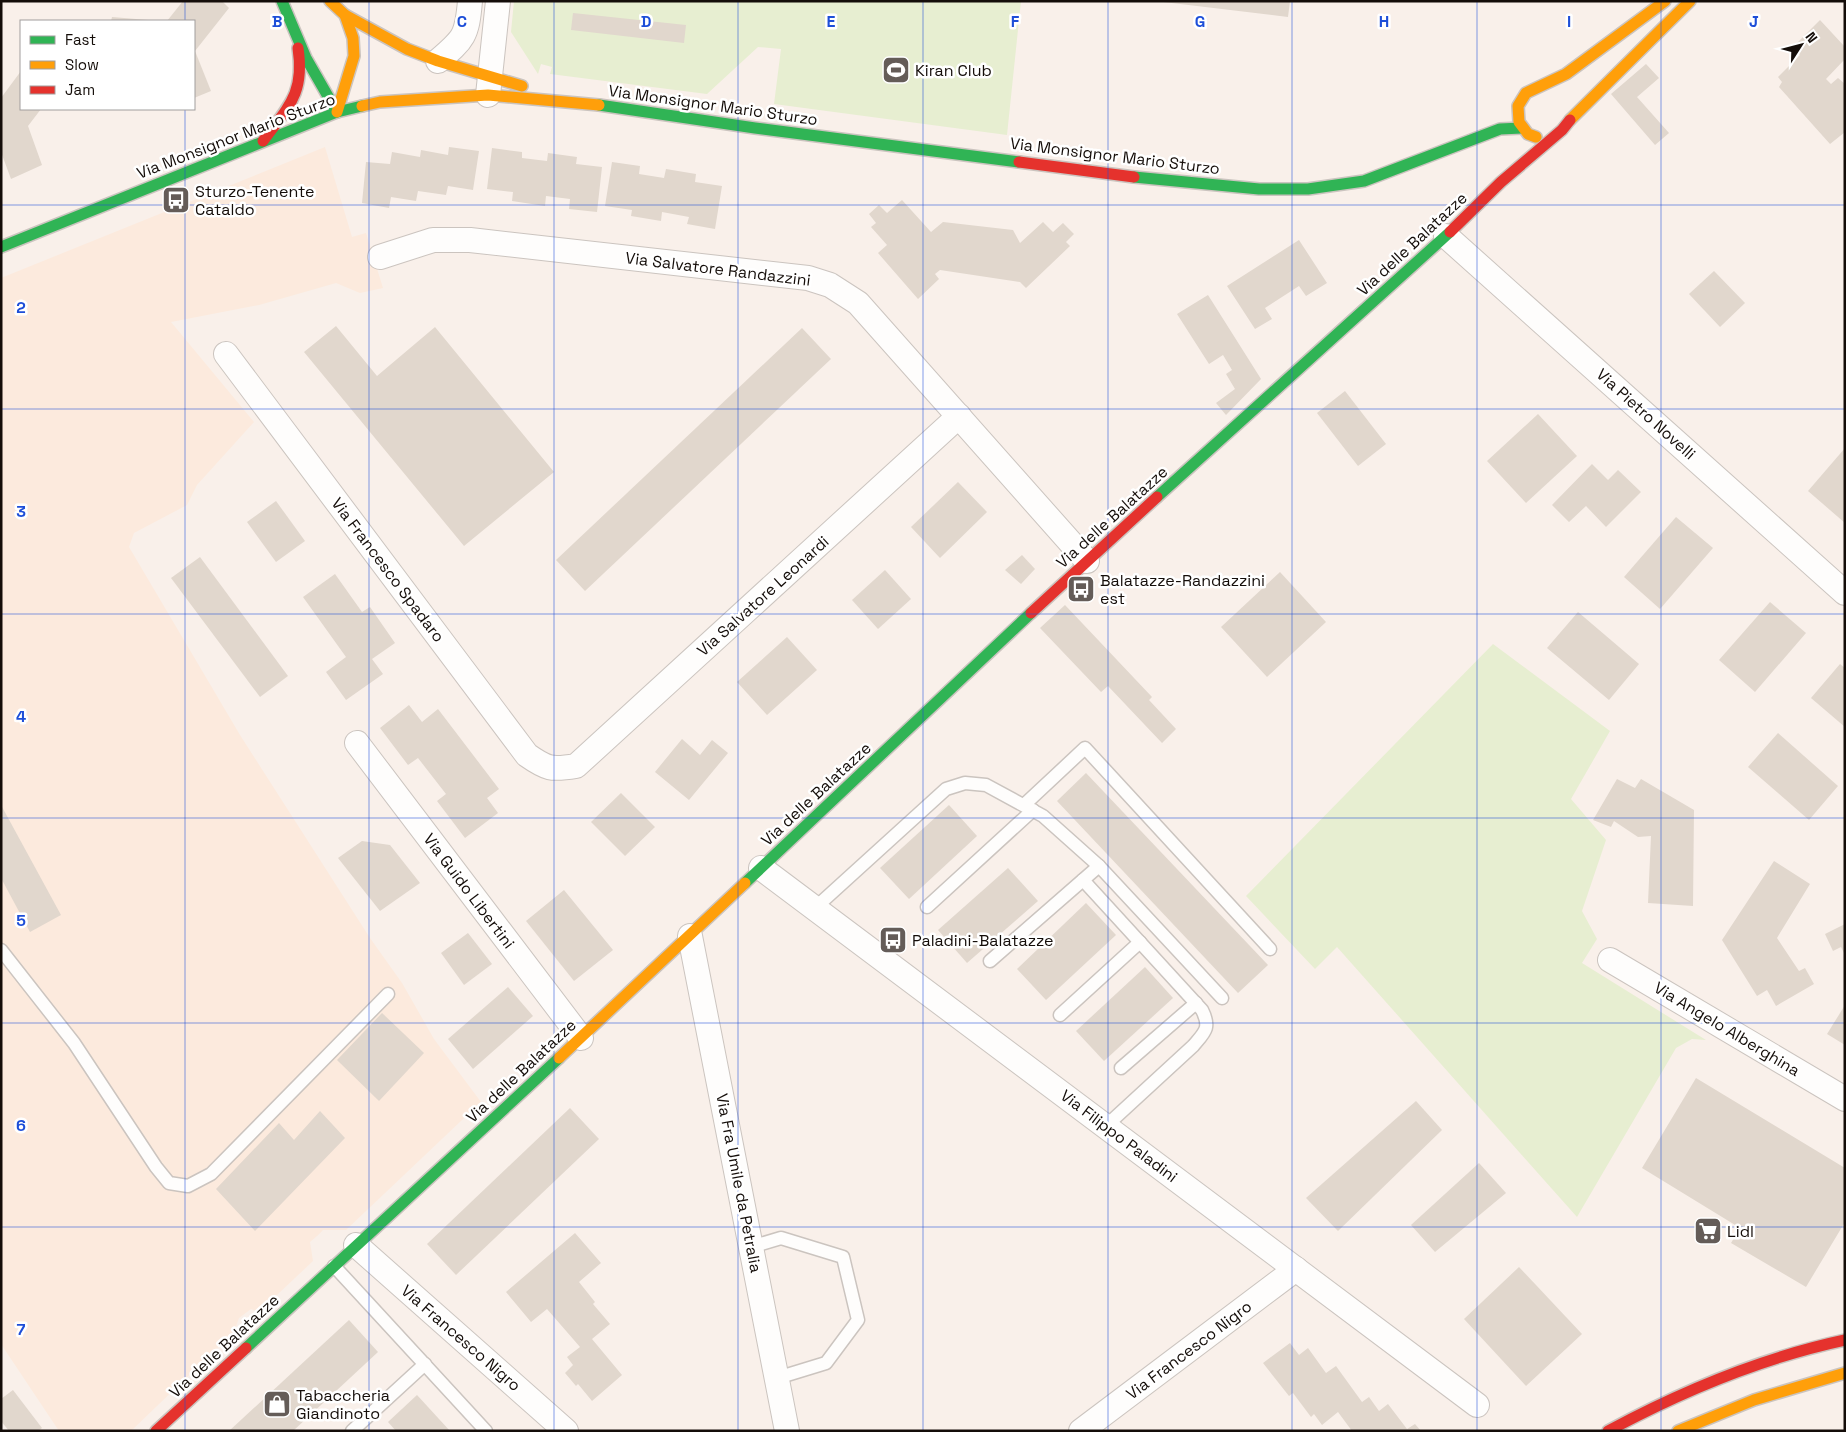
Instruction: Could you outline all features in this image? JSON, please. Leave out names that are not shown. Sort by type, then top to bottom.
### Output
[{"type":"street","points":[[282,1],[298,41],[324,92],[337,112]]},
{"type":"street","points":[[330,1],[345,15],[407,49],[438,61],[489,86],[581,102]]},
{"type":"street","points":[[438,61],[459,43],[468,26],[470,1]]},
{"type":"street","points":[[489,86],[498,1]]},
{"type":"street","points":[[1504,110],[1532,89],[1566,74],[1665,1]]},
{"type":"street","points":[[1501,182],[1557,134],[1690,1]]},
{"type":"street","points":[[337,112],[354,56],[353,38],[345,15]]},
{"type":"street","points":[[263,141],[290,106],[299,87],[298,41]]},
{"type":"street","name":"Via Monsignor Mario Sturzo","points":[[1,247],[337,112],[380,102],[489,86],[581,102],[774,130],[1153,179],[1259,189],[1308,189],[1364,181],[1440,152]]},
{"type":"street","points":[[1539,87],[1555,90]]},
{"type":"street","points":[[1521,99],[1517,114],[1518,122],[1525,131]]},
{"type":"street","points":[[1566,124],[1568,109]]},
{"type":"street","points":[[1440,152],[1488,120]]},
{"type":"street","points":[[1440,152],[1500,129],[1525,131],[1542,138],[1557,134]]},
{"type":"street","points":[[1501,182],[1521,149],[1525,131]]},
{"type":"street","name":"Via delle Balatazze","points":[[156,1431],[581,1038],[1087,561],[1446,236],[1501,182]]},
{"type":"street","name":"Via Pietro Novelli","points":[[1446,236],[1845,593]]},
{"type":"street","name":"Via Salvatore Randazzini","points":[[380,257],[433,240],[470,240],[808,278],[830,285],[858,302],[1087,561]]},
{"type":"street","name":"Via Francesco Spadaro","points":[[226,354],[527,755],[546,768],[562,768]]},
{"type":"street","name":"Via Salvatore Leonardi","points":[[562,768],[576,766],[959,416]]},
{"type":"street","name":"Via Guido Libertini","points":[[357,743],[581,1038]]},
{"type":"street","name":"Via Filippo Paladini","points":[[761,868],[1477,1404]]},
{"type":"street","name":"Via Fra Umile da Petralia","points":[[690,936],[788,1431]]},
{"type":"street","name":"Via Angelo Alberghina","points":[[1610,960],[1845,1099]]},
{"type":"street","name":"Via Francesco Nigro","points":[[356,1245],[566,1431]]},
{"type":"street","name":"Via Francesco Nigro","points":[[1081,1431],[1296,1269]]},
{"type":"street","points":[[1608,1431],[1655,1405],[1746,1366],[1845,1340]]},
{"type":"street","points":[[1678,1431],[1754,1400],[1845,1373]]},
{"type":"lane","points":[[927,907],[1028,807],[1084,748],[1270,949]]},
{"type":"lane","points":[[815,908],[946,789],[965,783],[986,785],[1043,816],[1100,866],[1222,998]]},
{"type":"lane","points":[[990,962],[1100,866]]},
{"type":"lane","points":[[1083,880],[1196,1003],[1207,1020],[1205,1032],[1194,1046],[1106,1126]]},
{"type":"lane","points":[[1060,1015],[1140,942]]},
{"type":"lane","points":[[1,950],[74,1043],[161,1173],[169,1183],[188,1186],[211,1174],[388,994]]},
{"type":"lane","points":[[1121,1068],[1196,1003]]},
{"type":"lane","points":[[751,1247],[782,1238],[843,1257],[858,1320],[826,1364],[777,1378]]},
{"type":"lane","points":[[334,1266],[486,1431]]},
{"type":"lane","points":[[354,1430],[425,1364]]},
{"type":"shaded area","points":[[325,147],[352,237],[366,233],[383,288],[360,293],[336,283],[259,305],[171,322],[254,422],[197,485],[187,505],[134,533],[129,547],[240,735],[370,938],[402,983],[434,1039],[481,1102],[346,1230],[323,1230],[310,1242],[313,1261],[259,1312],[251,1309],[239,1318],[234,1332],[131,1431],[59,1431],[1,1344],[1,278]]},
{"type":"green space","name":"Kiran Club","points":[[514,1],[1021,1],[1007,135],[774,104],[781,49],[758,47],[707,94],[550,74],[552,67],[541,64],[538,74],[511,32]]},
{"type":"green space","points":[[1493,644],[1610,731],[1571,799],[1606,840],[1582,911],[1597,939],[1582,963],[1706,1040],[1692,1039],[1676,1048],[1577,1217],[1337,947],[1315,969],[1246,896]]},
{"type":"building","points":[[183,1],[222,1],[229,8],[195,51],[195,20],[168,20]]},
{"type":"building","points":[[1155,1],[1290,1],[1288,17]]},
{"type":"building","points":[[573,13],[686,25],[684,43],[571,30]]},
{"type":"building","points":[[112,17],[148,20],[111,20]]},
{"type":"building","points":[[1820,20],[1845,47],[1845,59],[1826,79],[1831,84],[1838,78],[1845,84],[1845,132],[1830,144],[1779,87],[1782,82],[1778,77],[1800,55],[1792,48]]},
{"type":"building","points":[[195,51],[211,91],[195,98]]},
{"type":"building","points":[[1646,64],[1659,78],[1637,97],[1669,133],[1655,145],[1611,94]]},
{"type":"building","points":[[20,72],[20,110],[40,110],[28,126],[42,165],[11,179],[1,152],[1,98]]},
{"type":"building","points":[[449,147],[479,151],[473,190],[448,186],[446,195],[418,191],[416,201],[391,197],[389,208],[362,203],[366,162],[390,164],[392,152],[420,157],[421,150],[448,155]]},
{"type":"building","points":[[492,148],[522,152],[522,158],[547,161],[548,153],[577,157],[576,164],[602,167],[597,212],[569,209],[570,199],[546,196],[545,206],[512,201],[513,192],[487,189]]},
{"type":"building","points":[[612,162],[640,166],[639,174],[664,178],[666,169],[696,174],[695,182],[722,186],[715,229],[687,224],[689,217],[662,212],[661,221],[631,216],[632,210],[605,206]]},
{"type":"building","points":[[902,200],[931,232],[943,222],[1013,230],[1020,243],[1043,222],[1053,232],[1063,223],[1074,234],[1066,242],[1070,246],[1026,288],[1020,282],[940,270],[935,274],[939,279],[918,299],[878,253],[887,245],[871,227],[876,223],[869,214],[879,205],[887,213]]},
{"type":"building","points":[[1299,240],[1327,283],[1306,296],[1299,286],[1265,308],[1272,319],[1255,329],[1227,286]]},
{"type":"building","points":[[1714,271],[1745,303],[1720,327],[1689,294]]},
{"type":"building","points":[[1208,295],[1261,379],[1226,415],[1216,403],[1235,389],[1226,374],[1232,370],[1223,355],[1209,364],[1177,314]]},
{"type":"building","points":[[336,326],[377,376],[435,327],[554,472],[464,546],[304,352]]},
{"type":"building","points":[[802,328],[831,359],[585,591],[556,560]]},
{"type":"building","points":[[1345,391],[1386,444],[1358,466],[1317,413]]},
{"type":"building","points":[[1538,414],[1577,456],[1526,503],[1487,461]]},
{"type":"building","points":[[1845,448],[1845,523],[1808,491]]},
{"type":"building","points":[[1592,464],[1608,480],[1618,470],[1641,492],[1606,527],[1586,506],[1569,522],[1552,505]]},
{"type":"building","points":[[958,482],[987,512],[940,558],[911,527]]},
{"type":"building","points":[[276,501],[305,541],[276,562],[247,522]]},
{"type":"building","points":[[1676,517],[1713,548],[1660,609],[1624,577]]},
{"type":"building","points":[[1022,555],[1035,569],[1021,584],[1005,570]]},
{"type":"building","points":[[200,557],[288,676],[260,697],[171,578]]},
{"type":"building","points":[[885,570],[911,599],[878,629],[852,600]]},
{"type":"building","points":[[1280,572],[1326,622],[1267,677],[1221,627]]},
{"type":"building","points":[[335,574],[362,612],[370,607],[395,643],[372,659],[383,674],[346,700],[326,672],[346,657],[303,597]]},
{"type":"building","points":[[1770,602],[1806,633],[1755,692],[1719,660]]},
{"type":"building","points":[[1065,605],[1152,697],[1149,700],[1176,729],[1162,743],[1108,686],[1101,692],[1040,628]]},
{"type":"building","points":[[1578,612],[1639,664],[1609,700],[1547,648]]},
{"type":"building","points":[[787,637],[817,670],[767,715],[737,682]]},
{"type":"building","points":[[1840,664],[1845,668],[1845,727],[1811,698]]},
{"type":"building","points":[[409,705],[422,722],[438,709],[499,789],[487,798],[498,813],[465,838],[437,801],[446,794],[418,758],[408,765],[380,728]]},
{"type":"building","points":[[1778,733],[1838,786],[1809,820],[1748,767]]},
{"type":"building","points":[[682,739],[700,755],[712,740],[728,753],[689,800],[655,772]]},
{"type":"building","points":[[1086,773],[1268,965],[1238,993],[1057,801]]},
{"type":"building","points":[[1617,779],[1635,788],[1641,779],[1694,810],[1693,906],[1648,903],[1651,836],[1638,837],[1614,821],[1611,827],[1593,820]]},
{"type":"building","points":[[621,793],[655,827],[625,856],[591,822]]},
{"type":"building","points":[[1,805],[61,915],[30,932],[1,878]]},
{"type":"building","points":[[949,805],[977,836],[909,899],[880,868]]},
{"type":"building","points":[[362,841],[390,845],[420,883],[380,911],[338,858]]},
{"type":"building","points":[[1774,861],[1810,884],[1777,938],[1799,971],[1805,968],[1814,984],[1776,1006],[1767,990],[1757,996],[1722,940]]},
{"type":"building","points":[[1008,868],[1038,901],[967,963],[938,930]]},
{"type":"building","points":[[564,890],[613,950],[574,981],[526,921]]},
{"type":"building","points":[[1086,903],[1116,935],[1046,1000],[1017,969]]},
{"type":"building","points":[[1845,924],[1845,955],[1841,947],[1833,951],[1825,934]]},
{"type":"building","points":[[468,933],[492,964],[464,985],[441,953]]},
{"type":"building","points":[[1145,967],[1173,998],[1104,1061],[1076,1031]]},
{"type":"building","points":[[508,987],[533,1016],[473,1069],[448,1039]]},
{"type":"building","points":[[1845,1005],[1845,1045],[1827,1034]]},
{"type":"building","points":[[382,1013],[424,1053],[379,1101],[337,1060]]},
{"type":"building","points":[[1696,1078],[1845,1168],[1845,1222],[1806,1287],[1731,1243],[1740,1228],[1642,1168]]},
{"type":"building","points":[[1416,1101],[1442,1130],[1338,1231],[1306,1198]]},
{"type":"building","points":[[570,1108],[599,1139],[456,1275],[427,1244]]},
{"type":"building","points":[[320,1111],[345,1138],[255,1231],[216,1189],[279,1123],[294,1140]]},
{"type":"building","points":[[1479,1163],[1506,1193],[1435,1252],[1411,1225]]},
{"type":"building","points":[[575,1233],[601,1263],[579,1282],[595,1302],[593,1304],[610,1324],[592,1339],[622,1375],[592,1401],[578,1384],[576,1386],[565,1373],[573,1365],[567,1357],[580,1347],[547,1309],[531,1322],[506,1292]]},
{"type":"building","points":[[1519,1267],[1582,1334],[1526,1386],[1464,1319]]},
{"type":"building","points":[[349,1320],[378,1352],[293,1431],[229,1431]]},
{"type":"building","points":[[1290,1343],[1299,1355],[1308,1348],[1326,1373],[1336,1366],[1362,1402],[1369,1397],[1379,1411],[1388,1404],[1407,1429],[1415,1424],[1421,1431],[1352,1431],[1338,1412],[1322,1425],[1314,1414],[1311,1417],[1293,1393],[1289,1396],[1263,1363]]},
{"type":"building","points":[[13,1390],[42,1428],[38,1431],[9,1431],[1,1421],[1,1399]]},
{"type":"building","points":[[417,1395],[450,1431],[396,1431],[388,1422]]},
{"type":"traffic: fast","points":[[282,1],[306,58],[337,112]]},
{"type":"traffic: fast","points":[[599,105],[755,128],[1019,162]]},
{"type":"traffic: fast","points":[[1,247],[337,112],[362,106]]},
{"type":"traffic: fast","points":[[1134,177],[1259,189],[1308,189],[1364,181],[1500,129],[1522,128]]},
{"type":"traffic: fast","points":[[1157,497],[1450,232]]},
{"type":"traffic: fast","points":[[745,883],[1031,613]]},
{"type":"traffic: fast","points":[[246,1348],[559,1058]]},
{"type":"traffic: slow","points":[[330,1],[345,15],[353,38],[354,56],[337,112]]},
{"type":"traffic: slow","points":[[1536,137],[1528,134],[1519,122],[1518,106],[1526,93],[1566,74],[1665,1]]},
{"type":"traffic: slow","points":[[1570,120],[1690,1]]},
{"type":"traffic: slow","points":[[345,15],[407,49],[438,61],[522,86]]},
{"type":"traffic: slow","points":[[362,106],[380,102],[488,95],[599,105]]},
{"type":"traffic: slow","points":[[559,1058],[745,883]]},
{"type":"traffic: slow","points":[[1678,1431],[1754,1400],[1845,1373]]},
{"type":"traffic: jam","points":[[263,141],[287,109],[297,89],[300,64],[298,48]]},
{"type":"traffic: jam","points":[[1450,232],[1501,182],[1562,130],[1570,120]]},
{"type":"traffic: jam","points":[[1019,162],[1134,177]]},
{"type":"traffic: jam","points":[[1031,613],[1157,497]]},
{"type":"traffic: jam","points":[[1608,1431],[1665,1402],[1724,1377],[1783,1356],[1845,1340]]},
{"type":"traffic: jam","points":[[156,1431],[246,1348]]},
{"type":"place","name":"Kiran Club","points":[[896,70]]},
{"type":"place","name":"Sturzo-Tenente Cataldo","points":[[176,200]]},
{"type":"place","name":"Balatazze-Randazzini est","points":[[1081,589]]},
{"type":"place","name":"Paladini-Balatazze","points":[[893,940]]},
{"type":"place","name":"Lidl","points":[[1708,1231]]},
{"type":"place","name":"Tabaccheria Giandinoto","points":[[277,1404]]}]
